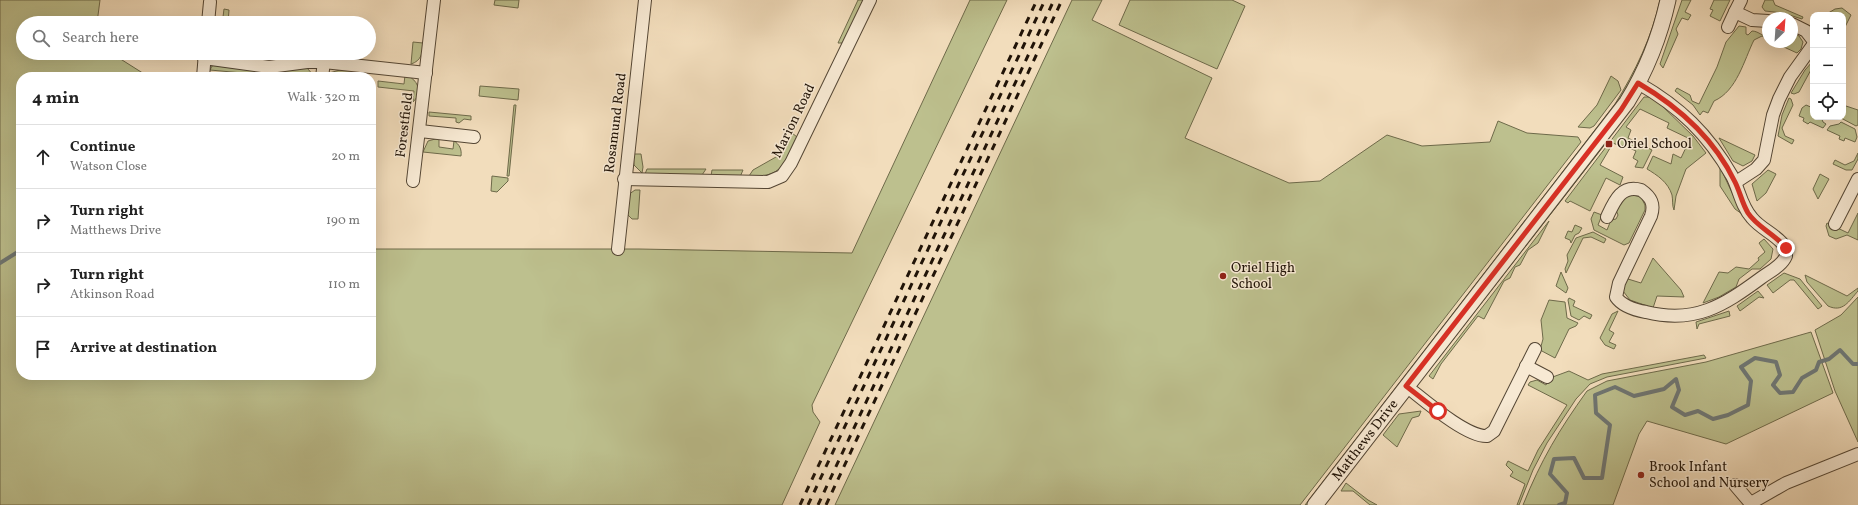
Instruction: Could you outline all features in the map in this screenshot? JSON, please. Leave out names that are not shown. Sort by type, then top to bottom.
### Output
[{"type":"street","name":"Forestfield","points":[[413,181],[434,0]]},
{"type":"street","name":"Rosamund Road","points":[[618,250],[624,179],[645,0]]},
{"type":"street","name":"Marion Road","points":[[624,179],[768,182],[782,176],[791,163],[870,0]]},
{"type":"street","name":"Matthews Drive","points":[[1315,505],[1621,110],[1638,83],[1657,38],[1668,0]]},
{"type":"street","points":[[1728,27],[1741,0]]},
{"type":"street","points":[[209,16],[210,2]]},
{"type":"street","points":[[1735,12],[1752,20],[1762,21]]},
{"type":"street","points":[[1798,27],[1806,31],[1810,36]]},
{"type":"street","points":[[1736,182],[1756,170],[1764,160],[1773,115],[1779,100],[1790,77],[1811,48]]},
{"type":"street","points":[[203,72],[205,60]]},
{"type":"street","name":"Forestfield","points":[[228,60],[269,67],[307,62],[324,62],[426,73]]},
{"type":"street","points":[[323,72],[324,62]]},
{"type":"street","points":[[1606,217],[1617,196],[1629,189],[1641,190],[1652,202],[1653,207],[1651,216],[1617,288],[1616,297],[1618,301],[1630,307],[1655,315],[1695,315],[1714,309],[1732,300],[1780,265],[1786,256],[1786,248],[1782,243],[1752,218],[1748,212],[1736,182],[1712,145],[1696,126],[1662,97],[1638,83]]},
{"type":"street","points":[[420,131],[474,137]]},
{"type":"street","points":[[1835,224],[1858,179]]},
{"type":"street","points":[[1406,386],[1458,424],[1479,435],[1487,436],[1494,431],[1535,349]]},
{"type":"street","points":[[1526,366],[1547,377]]},
{"type":"street","points":[[1735,485],[1751,504],[1786,483],[1858,454]]},
{"type":"green space","points":[[0,0],[100,0],[98,16],[16,16],[16,60],[122,60],[141,72],[16,72],[16,380],[376,380],[376,249],[639,249],[852,253],[970,0],[1007,0],[812,405],[813,412],[820,422],[782,505],[0,505]]},
{"type":"green space","points":[[495,0],[519,0],[518,8],[494,5]]},
{"type":"green space","points":[[858,0],[864,0],[844,43],[838,43]]},
{"type":"green space","name":"Oriel High School","points":[[1072,0],[1102,0],[1092,20],[1212,78],[1185,138],[1289,183],[1320,181],[1387,135],[1422,146],[1490,142],[1498,121],[1527,133],[1578,137],[1581,142],[1300,505],[835,505]]},
{"type":"green space","points":[[1130,0],[1232,0],[1245,6],[1217,69],[1119,25]]},
{"type":"green space","points":[[1660,0],[1663,0],[1650,42],[1626,91],[1307,505],[1305,505],[1615,104],[1648,41]]},
{"type":"green space","points":[[1682,0],[1691,0],[1685,12],[1691,15],[1688,20],[1682,18],[1676,29],[1678,34],[1663,68],[1660,64]]},
{"type":"green space","points":[[1714,0],[1730,0],[1720,21],[1710,16],[1713,10],[1710,9]]},
{"type":"green space","points":[[1765,0],[1773,0],[1775,5],[1791,12],[1765,11],[1762,7]]},
{"type":"green space","points":[[1842,8],[1851,15],[1846,25],[1846,12],[1830,12],[1835,9]]},
{"type":"green space","points":[[224,9],[229,10],[229,16],[223,16]]},
{"type":"green space","points":[[1798,15],[1803,17],[1802,19],[1798,18]]},
{"type":"green space","points":[[1739,26],[1746,27],[1746,34],[1748,35],[1754,31],[1762,35],[1754,40],[1739,74],[1729,90],[1714,101],[1708,113],[1703,111],[1700,115],[1693,105],[1675,91],[1677,88],[1690,95],[1692,101],[1699,104],[1717,67],[1726,42]]},
{"type":"green space","points":[[1798,35],[1803,42],[1801,49],[1797,53],[1786,48],[1798,48]]},
{"type":"green space","points":[[413,42],[423,43],[423,47],[419,59],[411,64]]},
{"type":"green space","points":[[1810,64],[1810,72],[1799,92],[1794,94],[1791,93]]},
{"type":"green space","points":[[215,65],[264,70],[264,72],[210,70],[212,66]]},
{"type":"green space","points":[[307,68],[311,72],[270,72]]},
{"type":"green space","points":[[340,70],[354,70],[354,72],[333,72]]},
{"type":"green space","points":[[405,75],[416,82],[418,88],[419,95],[413,102],[414,91],[378,87],[378,81],[404,84]]},
{"type":"green space","points":[[1611,76],[1618,81],[1621,90],[1594,126],[1590,128],[1578,127],[1597,105]]},
{"type":"green space","points":[[480,86],[519,89],[518,100],[479,96]]},
{"type":"green space","points":[[1644,97],[1650,97],[1657,101],[1693,136],[1706,153],[1686,169],[1676,196],[1674,210],[1672,195],[1668,186],[1658,176],[1647,169],[1653,156],[1671,164],[1673,154],[1681,158],[1690,139],[1667,128],[1669,123],[1640,109],[1626,127],[1631,130],[1628,138],[1652,150],[1643,168],[1635,167],[1638,161],[1633,158],[1636,151],[1623,145],[1622,147],[1613,143],[1600,165],[1623,177],[1620,185],[1606,178],[1590,211],[1570,201],[1568,203],[1565,201]]},
{"type":"green space","points":[[1789,98],[1791,99],[1793,105],[1782,128],[1785,136],[1794,140],[1792,144],[1778,136],[1782,115]]},
{"type":"green space","points":[[514,105],[516,105],[509,176],[507,176]]},
{"type":"green space","points":[[1806,105],[1810,107],[1810,120],[1822,120],[1826,124],[1823,128],[1810,122],[1808,124],[1803,121],[1804,118],[1799,116],[1802,108]]},
{"type":"green space","points":[[1846,106],[1858,110],[1858,125],[1856,126],[1845,120],[1846,120]]},
{"type":"green space","points":[[429,112],[471,116],[471,120],[464,119],[459,123],[456,122],[456,118],[429,116]]},
{"type":"green space","points":[[1841,122],[1855,129],[1857,137],[1855,142],[1845,138],[1844,141],[1839,139],[1840,136],[1827,130],[1830,126]]},
{"type":"green space","points":[[792,133],[797,137],[781,167],[769,174],[749,176],[753,170],[783,153]]},
{"type":"green space","points":[[439,138],[439,147],[453,149],[454,141],[456,142],[461,149],[461,156],[423,152],[428,141]]},
{"type":"green space","points":[[1719,138],[1755,155],[1752,161],[1743,166],[1733,161]]},
{"type":"green space","points":[[1603,142],[1606,143],[1426,374],[1424,373]]},
{"type":"green space","points":[[1858,153],[1858,159],[1852,170],[1846,170],[1833,164],[1835,160],[1845,165],[1854,161]]},
{"type":"green space","points":[[633,154],[641,154],[643,167],[642,173],[634,165]]},
{"type":"green space","points":[[1720,167],[1742,214],[1735,209],[1720,186]]},
{"type":"green space","points":[[647,169],[706,169],[702,175],[645,174]]},
{"type":"green space","points":[[712,170],[743,170],[740,177],[711,176]]},
{"type":"green space","points":[[1768,170],[1776,174],[1766,193],[1757,201],[1752,184]]},
{"type":"green space","points":[[1820,174],[1829,179],[1818,199],[1813,189]]},
{"type":"green space","points":[[492,176],[508,178],[508,181],[497,192],[491,191]]},
{"type":"green space","points":[[635,190],[640,190],[638,219],[632,219],[626,213],[628,195]]},
{"type":"green space","points":[[1629,194],[1641,197],[1645,205],[1645,210],[1629,243],[1624,245],[1594,230],[1591,219],[1594,212],[1602,215],[1598,225],[1607,230],[1611,220],[1616,219],[1618,215],[1616,210],[1621,200]]},
{"type":"green space","points":[[1858,213],[1858,240],[1847,235],[1836,239],[1829,236],[1826,226],[1827,223],[1848,233]]},
{"type":"green space","points":[[1549,221],[1538,243],[1528,250],[1520,265],[1515,267],[1510,278],[1504,281],[1484,319],[1478,316],[1441,364],[1433,379],[1429,376]]},
{"type":"green space","points":[[1575,225],[1582,228],[1579,233],[1575,235],[1571,243],[1570,240],[1565,238],[1568,231],[1572,232]]},
{"type":"green space","points":[[1593,232],[1606,239],[1604,243],[1591,237],[1583,238],[1566,273],[1565,269],[1568,261],[1567,255],[1576,238]]},
{"type":"green space","points":[[1764,239],[1773,249],[1771,259],[1760,269],[1752,269],[1739,279],[1736,287],[1719,297],[1703,303],[1719,272],[1728,273],[1736,267],[1749,269],[1759,260],[1758,258],[1765,252],[1759,243]]},
{"type":"green space","points":[[1653,258],[1681,290],[1684,297],[1657,296],[1653,308],[1630,300],[1623,291],[1625,282],[1628,279],[1641,283]]},
{"type":"green space","points":[[1561,272],[1568,288],[1566,293],[1556,286]]},
{"type":"green space","points":[[1784,273],[1800,279],[1822,306],[1818,309],[1794,280],[1790,280],[1773,293],[1767,285]]},
{"type":"green space","points":[[1805,275],[1847,296],[1858,288],[1858,291],[1845,305],[1838,308],[1833,308],[1828,306],[1807,282]]},
{"type":"green space","points":[[1758,291],[1764,298],[1759,297],[1740,311],[1737,306]]},
{"type":"green space","points":[[1858,297],[1858,442],[1835,391],[1815,330],[1841,315]]},
{"type":"green space","points":[[1569,298],[1575,301],[1573,306],[1592,315],[1590,319],[1584,316],[1579,320],[1571,316],[1568,300]]},
{"type":"green space","points":[[1549,300],[1565,302],[1567,318],[1578,323],[1576,326],[1569,329],[1555,358],[1540,350],[1543,339],[1541,320]]},
{"type":"green space","points":[[1618,311],[1609,330],[1614,333],[1609,342],[1616,345],[1614,349],[1605,345],[1600,338],[1612,314]]},
{"type":"green space","points":[[1729,311],[1730,316],[1699,324],[1697,329],[1696,322]]},
{"type":"green space","points":[[1811,332],[1833,393],[1726,444],[1647,421],[1639,434],[1613,505],[1523,505],[1551,446],[1587,391],[1607,381],[1706,362]]},
{"type":"green space","points":[[1704,355],[1706,358],[1607,377],[1590,384],[1576,399],[1547,443],[1533,470],[1519,505],[1517,505],[1525,484],[1510,476],[1513,472],[1506,465],[1508,461],[1528,471],[1538,450],[1567,405],[1528,385],[1530,382],[1537,380],[1546,385],[1550,378],[1569,371],[1588,380],[1602,374]]},
{"type":"green space","points":[[1421,411],[1419,416],[1412,418],[1397,447],[1383,435],[1399,414]]},
{"type":"green space","points":[[1346,483],[1377,505],[1370,505],[1353,491],[1341,491]]},
{"type":"waterway","points":[[0,263],[16,253]]},
{"type":"waterway","points":[[1559,505],[1565,503],[1567,493],[1550,474],[1554,459],[1574,458],[1584,478],[1602,478],[1610,425],[1596,413],[1595,395],[1615,387],[1634,396],[1664,389],[1676,379],[1679,390],[1672,407],[1685,415],[1698,411],[1713,419],[1728,415],[1748,405],[1751,381],[1741,367],[1755,358],[1776,362],[1780,375],[1773,385],[1780,393],[1793,392],[1802,378],[1816,370],[1819,362],[1829,359],[1840,350],[1853,364],[1858,364]]},
{"type":"railway","points":[[800,505],[1037,0]]},
{"type":"railway","points":[[808,505],[1045,0]]},
{"type":"railway","points":[[818,505],[1054,0]]},
{"type":"railway","points":[[826,505],[1062,0]]},
{"type":"place","name":"Oriel School","points":[[1609,144]]},
{"type":"place","name":"Oriel High School","points":[[1223,276]]},
{"type":"place","name":"Brook Infant School and Nursery","points":[[1641,475]]},
{"type":"route","points":[[1438,411],[1406,386],[1621,110],[1638,83],[1662,97],[1686,116],[1705,135],[1736,182],[1744,205],[1752,218],[1770,231],[1786,248]]}]
